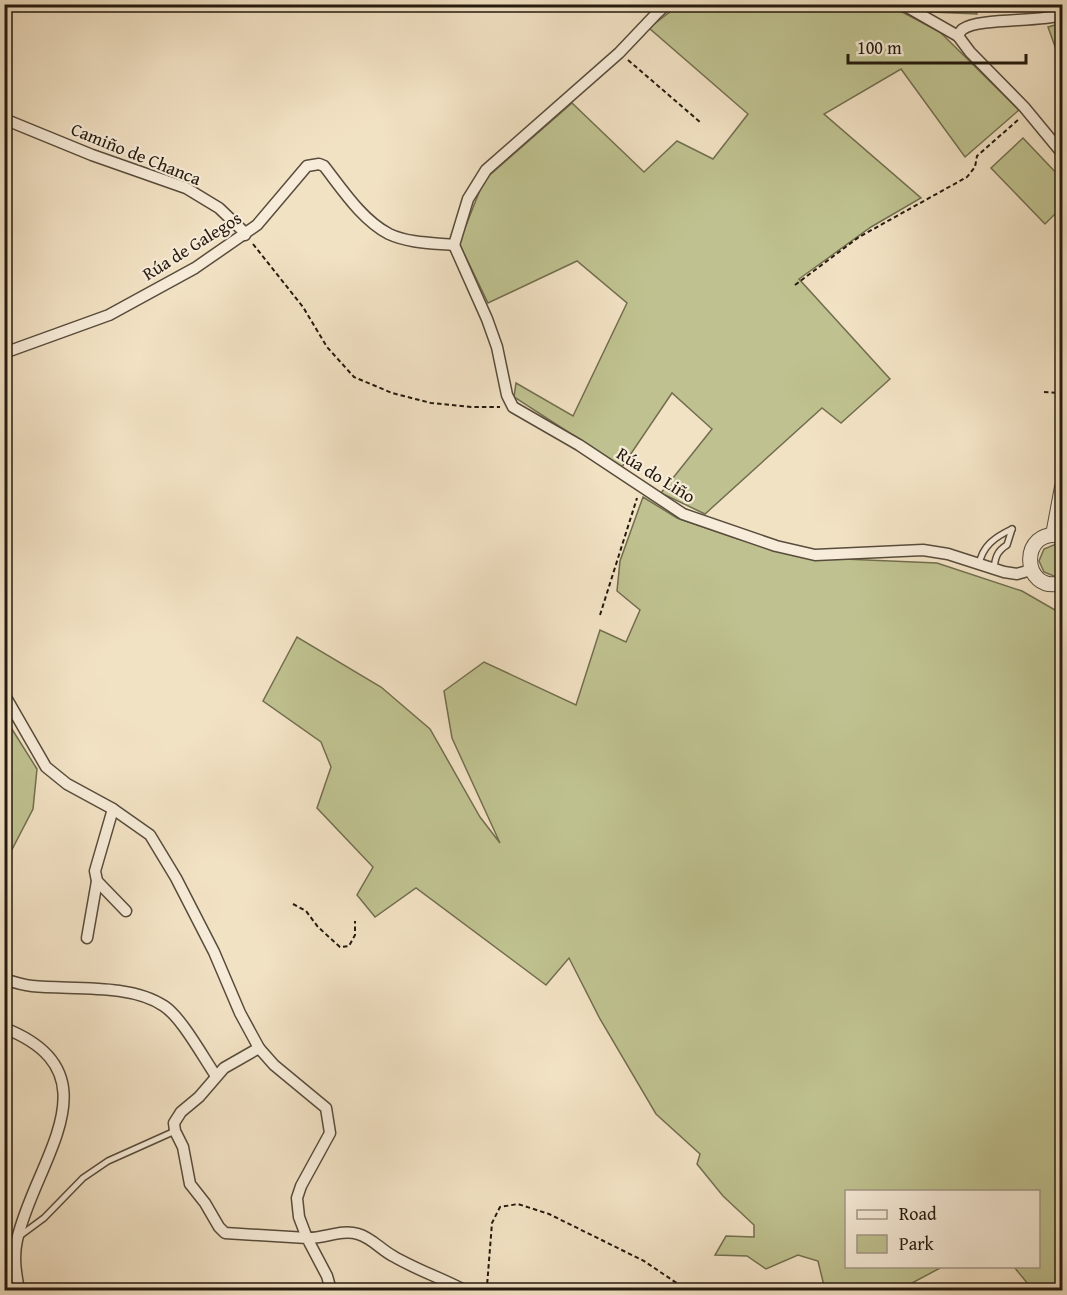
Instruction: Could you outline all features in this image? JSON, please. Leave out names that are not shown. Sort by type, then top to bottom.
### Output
[{"type":"street","points":[[513,407],[507,395],[497,347],[454,245],[468,199],[486,170],[619,52],[668,4]]},
{"type":"street","points":[[902,4],[958,36],[970,52],[1028,111],[1062,153]]},
{"type":"street","points":[[958,36],[962,29],[976,24],[1062,15]]},
{"type":"street","name":"Camiño de Chanca","points":[[4,119],[92,155],[186,188],[219,208],[245,235]]},
{"type":"street","name":"Rúa de Galegos","points":[[4,353],[109,315],[195,268],[257,225],[307,166],[319,164],[324,166],[369,219],[390,234],[414,241],[454,245]]},
{"type":"street","name":"Rúa do Liño","points":[[513,407],[579,445],[683,514],[776,546],[815,555],[923,550],[948,554],[994,570],[1017,574],[1031,570]]},
{"type":"street","points":[[1062,487],[1058,536],[1045,536],[1033,547],[1030,554],[1031,570],[1040,580],[1046,584],[1062,583]]},
{"type":"street","points":[[4,694],[46,767],[67,784],[113,809],[150,835],[214,952],[240,1013],[259,1048],[274,1065],[326,1108],[330,1133],[297,1198],[299,1217],[327,1276],[331,1290]]},
{"type":"street","points":[[87,938],[97,881],[95,870],[113,809]]},
{"type":"street","points":[[97,881],[126,911]]},
{"type":"street","points":[[4,980],[30,986],[110,990],[148,998],[164,1006],[176,1016],[216,1076]]},
{"type":"street","points":[[4,1028],[25,1036],[48,1054],[63,1079],[64,1103],[59,1128],[17,1242],[15,1271],[19,1290]]},
{"type":"street","points":[[259,1048],[224,1068],[181,1112],[174,1124],[183,1147],[190,1184],[205,1203],[219,1227],[225,1233],[307,1238],[356,1233],[372,1240],[391,1256],[464,1290]]},
{"type":"lane","points":[[979,565],[981,553],[988,544],[1012,529],[1007,545],[995,556],[994,570]]},
{"type":"lane","points":[[4,1258],[17,1242],[83,1178],[108,1161],[175,1131]]},
{"type":"path","points":[[619,52],[700,122]]},
{"type":"path","points":[[795,285],[859,237],[967,177],[975,167],[977,156],[1028,111]]},
{"type":"path","points":[[245,235],[303,307],[327,347],[354,377],[392,393],[431,404],[471,408],[513,407]]},
{"type":"path","points":[[1044,392],[1061,393]]},
{"type":"path","points":[[600,615],[636,500],[644,488]]},
{"type":"path","points":[[293,904],[306,911],[318,927],[340,947],[349,946],[355,935],[355,921]]},
{"type":"path","points":[[484,1290],[487,1287],[492,1223],[495,1215],[500,1207],[518,1204],[549,1214],[644,1261],[687,1290]]},
{"type":"green space","points":[[679,5],[889,5],[940,32],[1019,110],[965,157],[901,69],[824,114],[921,198],[871,227],[799,279],[890,379],[841,423],[822,408],[705,514],[661,493],[712,429],[672,393],[622,467],[514,397],[516,383],[573,416],[627,303],[577,261],[488,303],[459,243],[484,180],[572,103],[644,172],[677,141],[713,159],[748,114],[649,28]]},
{"type":"green space","points":[[914,5],[972,5],[977,14],[930,12]]},
{"type":"green space","points":[[1062,23],[1062,66],[1048,27]]},
{"type":"green space","points":[[1023,138],[1062,179],[1062,207],[1045,224],[991,168]]},
{"type":"green space","points":[[643,497],[677,518],[738,539],[820,558],[937,563],[1022,591],[1062,614],[1062,1287],[1059,1290],[1033,1290],[1015,1268],[1040,1268],[1040,1190],[845,1190],[845,1268],[940,1268],[899,1290],[825,1290],[818,1261],[798,1255],[766,1269],[747,1256],[715,1255],[726,1236],[754,1237],[754,1225],[723,1196],[697,1164],[700,1154],[656,1114],[600,1019],[569,958],[546,985],[416,888],[375,917],[357,895],[373,867],[317,808],[331,767],[321,742],[263,701],[297,637],[381,687],[430,729],[480,817],[500,843],[452,738],[444,691],[484,662],[576,705],[600,630],[626,642],[640,610],[617,591],[620,561]]},
{"type":"green space","points":[[1056,544],[1062,546],[1062,576],[1056,577],[1044,572],[1039,561],[1044,549]]},
{"type":"green space","points":[[5,718],[37,769],[33,809],[5,863]]}]
